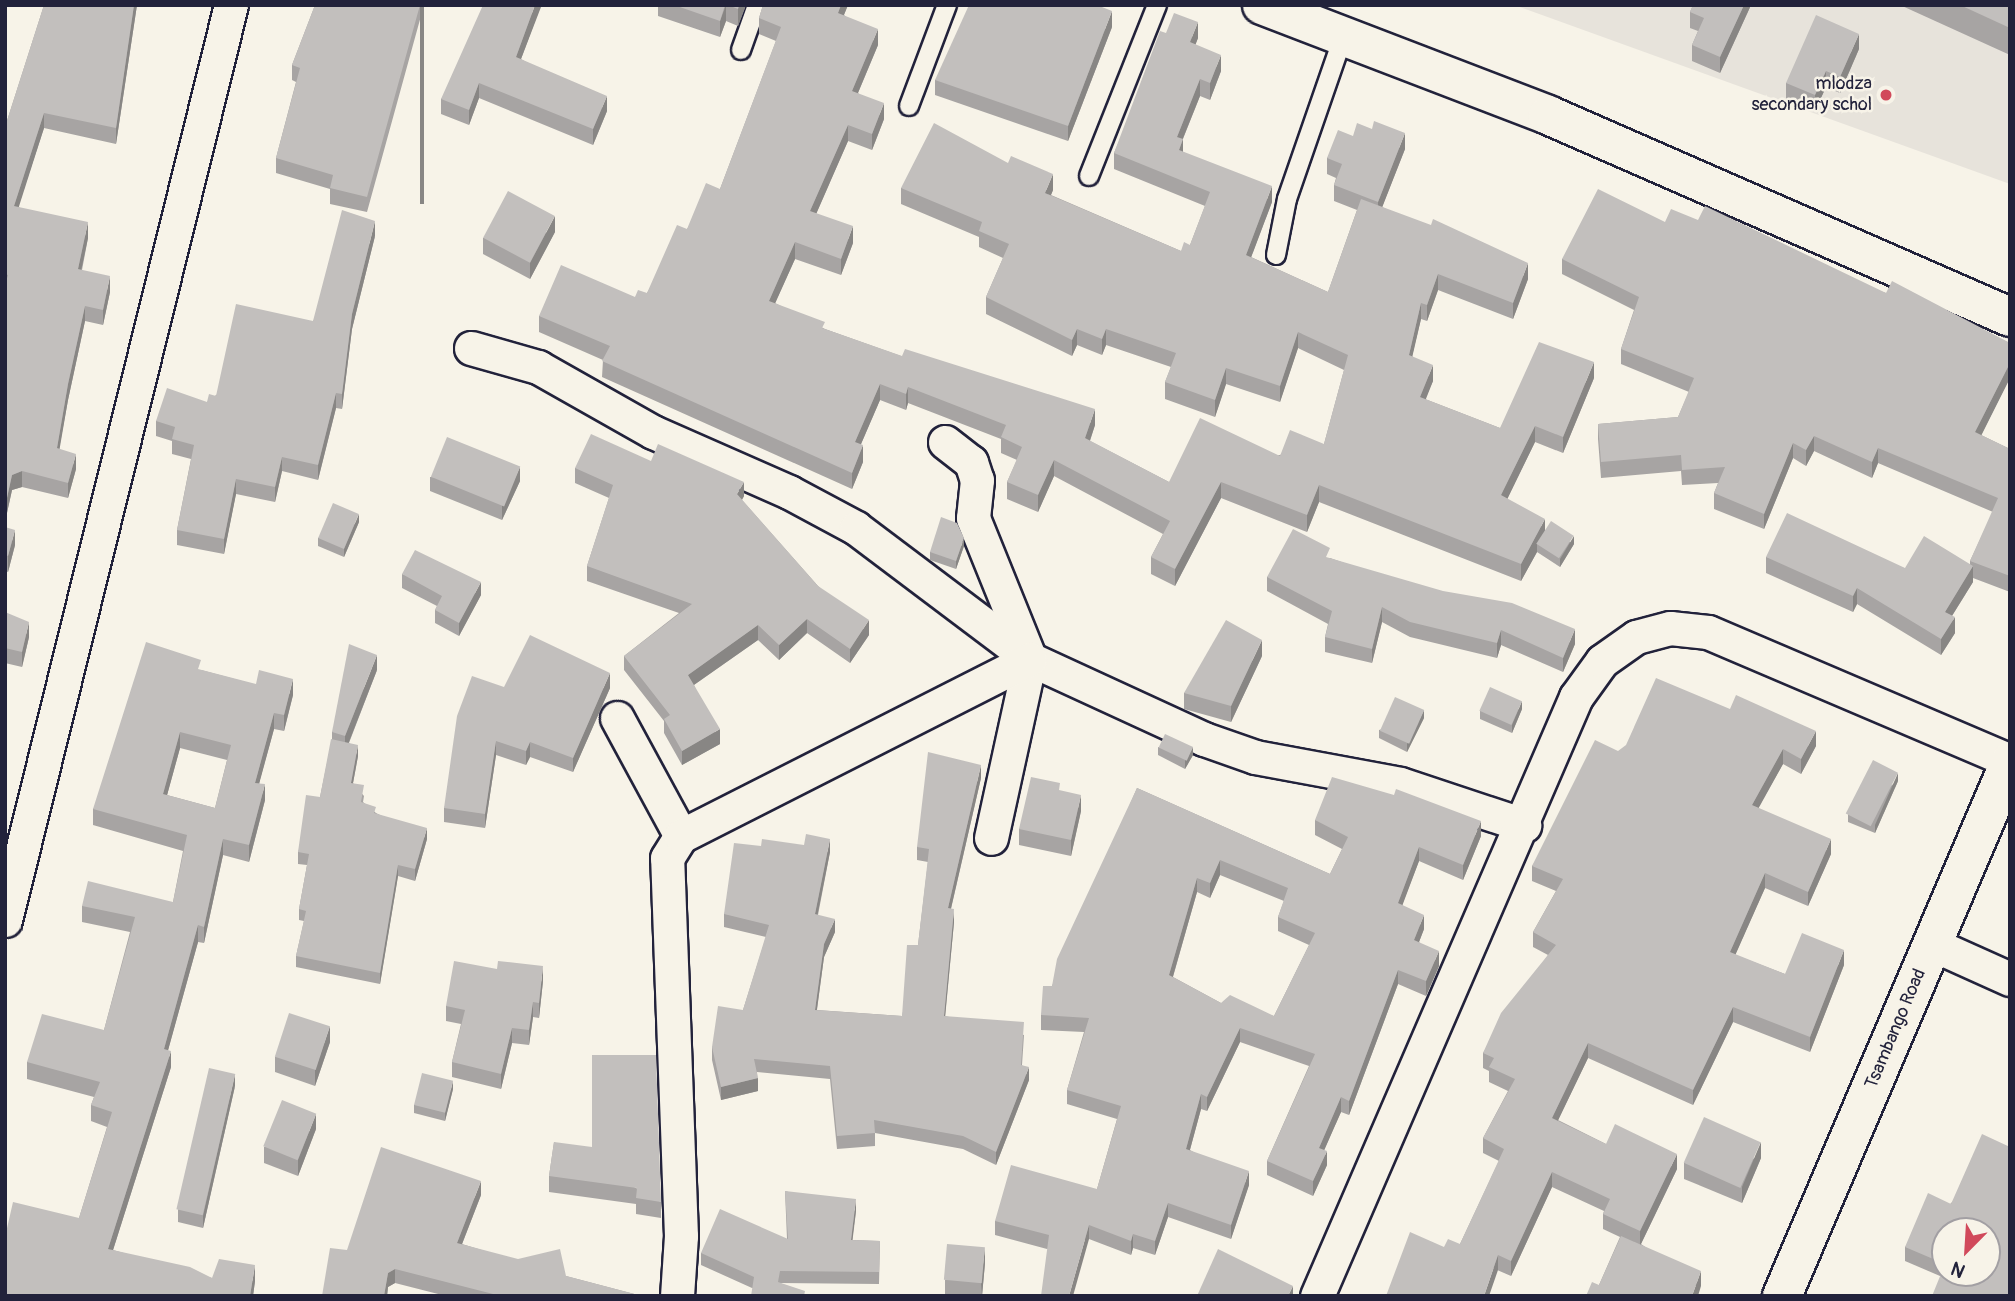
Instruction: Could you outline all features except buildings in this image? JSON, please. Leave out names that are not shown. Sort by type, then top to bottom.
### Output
[{"type":"street","points":[[5,920],[231,5]]},
{"type":"street","points":[[1262,5],[1344,34],[1548,115],[2010,317]]},
{"type":"street","points":[[471,348],[538,367],[653,432],[856,528],[1030,659],[1255,757],[1400,784],[1524,825]]},
{"type":"street","points":[[945,442],[971,462],[977,480],[973,518],[1030,659],[991,838]]},
{"type":"street","points":[[1317,1296],[1589,679],[1636,637],[1670,628],[1708,632],[2010,762]]},
{"type":"street","points":[[677,1296],[677,1078],[667,858],[681,836],[1030,659]]},
{"type":"street","points":[[617,718],[681,836]]},
{"type":"street","name":"Tsambango Road","points":[[1782,1296],[2010,762]]},
{"type":"street","points":[[1932,944],[2010,979]]},
{"type":"lane","points":[[741,50],[757,5]]},
{"type":"lane","points":[[909,106],[947,5]]},
{"type":"lane","points":[[1089,176],[1157,5]]},
{"type":"lane","points":[[1276,255],[1287,199],[1344,34]]},
{"type":"shaded area","name":"mlodza secondary schol","points":[[1514,5],[2010,5],[2010,184]]},
{"type":"place","name":"mlodza secondary schol","points":[[1886,95]]}]
